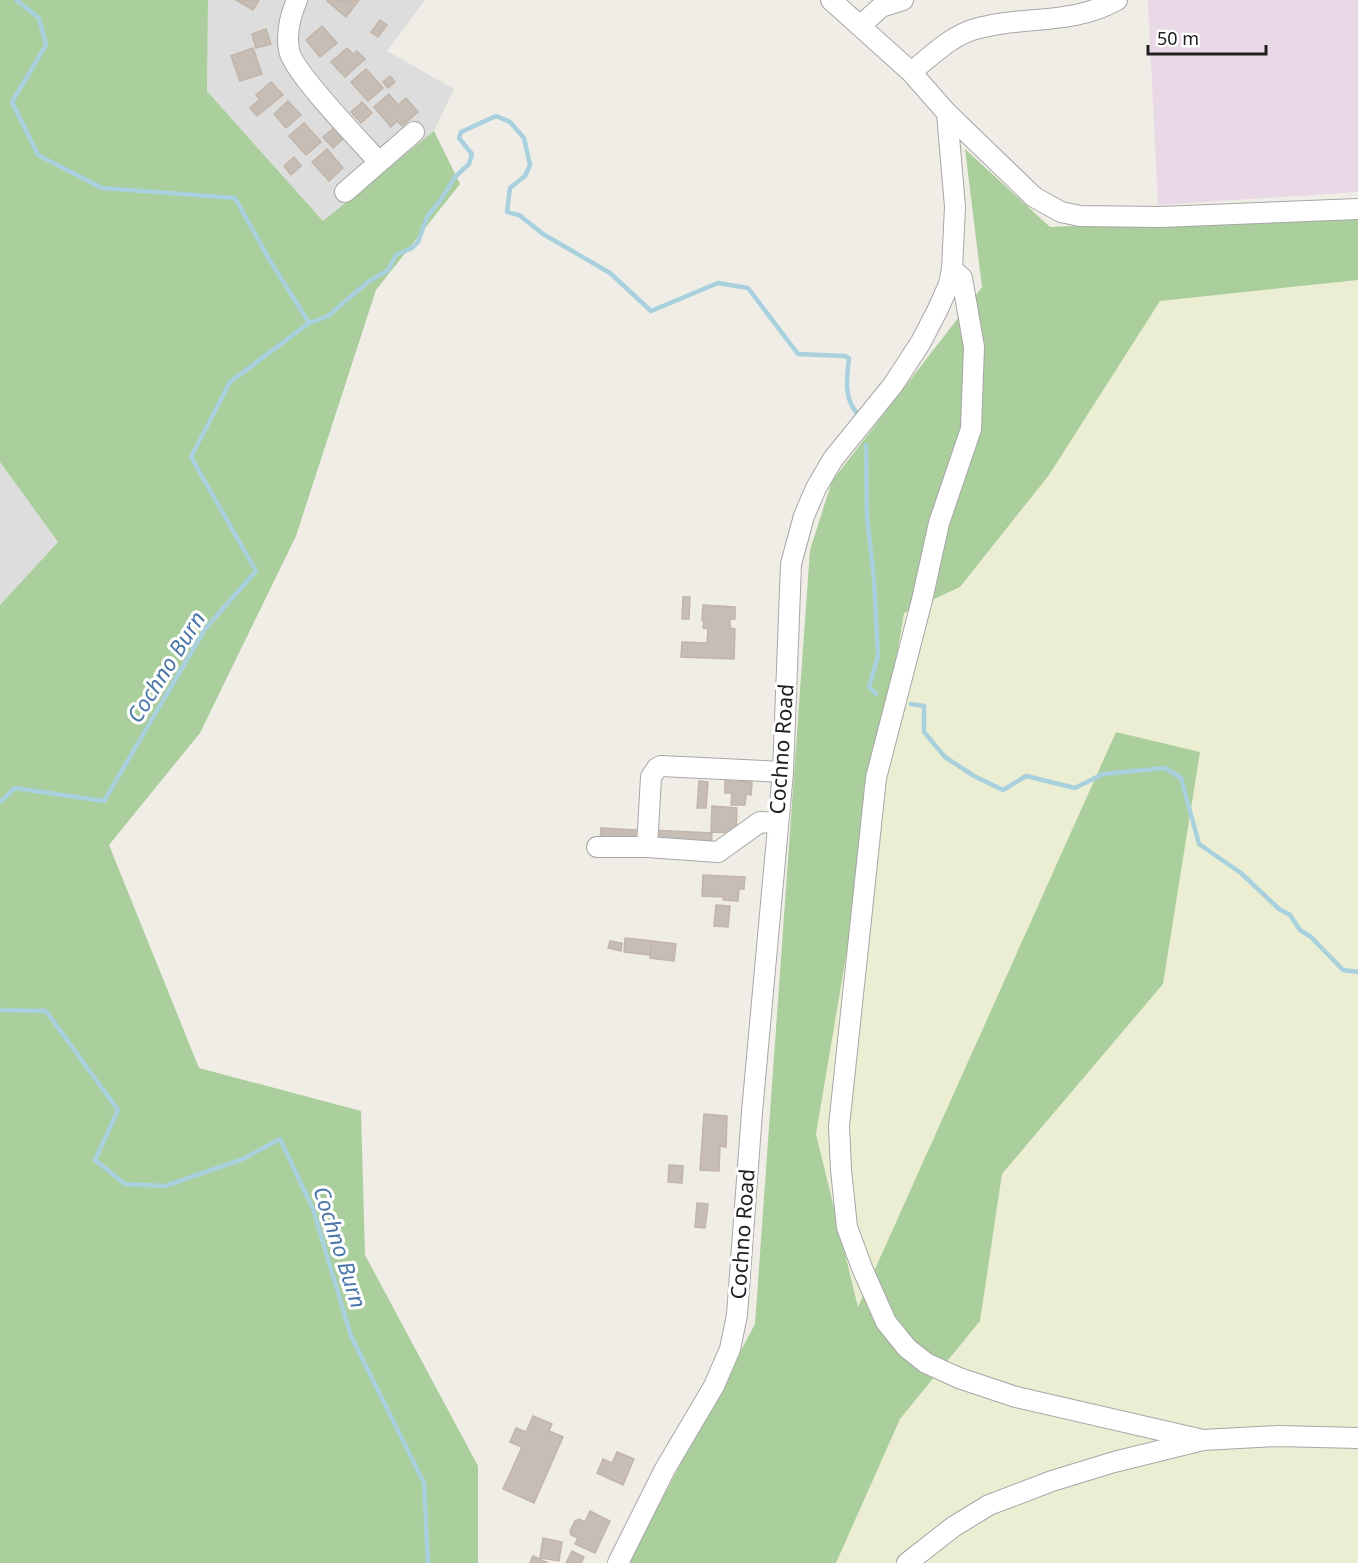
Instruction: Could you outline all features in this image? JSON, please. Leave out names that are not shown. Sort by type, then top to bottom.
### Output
[{"type":"street","points":[[297,0],[289,20],[289,52],[303,77],[379,162]]},
{"type":"street","points":[[831,0],[911,72],[947,113],[975,138],[1017,182],[1034,197],[1061,212],[1080,216],[1138,218],[1358,208]]},
{"type":"street","points":[[860,26],[881,7],[903,0]]},
{"type":"street","points":[[911,72],[969,31],[989,26],[1074,16],[1097,11],[1117,0]]},
{"type":"street","name":"Cochno Road","points":[[618,1563],[665,1469],[714,1386],[730,1349],[737,1315],[752,1112],[783,772],[791,564],[804,516],[816,489],[833,459],[893,385],[921,342],[949,284],[952,269],[955,207],[947,113]]},
{"type":"street","points":[[345,192],[414,132]]},
{"type":"street","points":[[952,269],[962,278],[974,347],[971,429],[939,523],[876,778],[839,1126],[841,1170],[848,1227],[862,1268],[886,1322],[907,1348],[926,1363],[959,1378],[1016,1397],[1203,1440]]},
{"type":"street","points":[[647,847],[651,777],[657,768],[661,766],[783,772]]},
{"type":"street","points":[[597,847],[647,847],[717,852],[760,822],[777,823]]},
{"type":"street","points":[[907,1563],[937,1538],[989,1505],[1052,1481],[1114,1462],[1203,1440],[1278,1436],[1358,1438]]},
{"type":"shaded area","points":[[208,0],[425,0],[387,51],[454,89],[434,131],[323,221],[207,91]]},
{"type":"shaded area","points":[[1148,0],[1358,0],[1358,192],[1158,205]]},
{"type":"shaded area","points":[[0,462],[58,542],[0,605]]},
{"type":"green space","points":[[0,0],[208,0],[207,91],[323,221],[434,131],[460,184],[376,290],[296,536],[200,733],[109,845],[199,1068],[361,1111],[365,1255],[478,1466],[478,1563],[0,1563],[0,605],[58,542],[0,462]]},
{"type":"green space","points":[[965,149],[1050,227],[1358,213],[1358,280],[1160,301],[1049,475],[960,587],[904,613],[816,1134],[858,1307],[1116,732],[1200,752],[1163,984],[1002,1174],[980,1321],[900,1419],[836,1563],[628,1563],[755,1324],[810,550],[832,481],[982,287]]},
{"type":"green space","points":[[1358,280],[1358,1563],[836,1563],[900,1419],[980,1321],[1002,1174],[1163,984],[1116,733],[859,1308],[816,1134],[904,612],[960,587],[1049,475],[1160,300]]},
{"type":"building","points":[[236,0],[259,0],[253,10]]},
{"type":"building","points":[[328,0],[359,0],[346,17]]},
{"type":"building","points":[[380,20],[387,25],[378,37],[371,32]]},
{"type":"building","points":[[322,26],[337,43],[320,57],[306,40]]},
{"type":"building","points":[[266,29],[271,44],[256,48],[252,34]]},
{"type":"building","points":[[253,48],[262,74],[240,81],[231,56]]},
{"type":"building","points":[[347,48],[353,54],[357,51],[365,59],[345,77],[331,62]]},
{"type":"building","points":[[366,69],[383,88],[368,101],[351,82]]},
{"type":"building","points":[[390,76],[395,82],[388,88],[383,82]]},
{"type":"building","points":[[271,82],[283,95],[257,116],[250,108],[260,99],[256,95]]},
{"type":"building","points":[[389,94],[398,105],[406,98],[418,112],[402,126],[397,121],[391,127],[374,107]]},
{"type":"building","points":[[288,101],[301,115],[286,128],[274,114]]},
{"type":"building","points":[[362,102],[372,113],[361,123],[351,112]]},
{"type":"building","points":[[304,123],[321,142],[306,155],[289,136]]},
{"type":"building","points":[[335,127],[344,138],[333,148],[323,137]]},
{"type":"building","points":[[327,149],[343,168],[329,181],[312,162]]},
{"type":"building","points":[[294,157],[301,166],[291,175],[284,166]]},
{"type":"building","points":[[683,597],[690,597],[689,619],[682,619]]},
{"type":"building","points":[[703,605],[735,607],[735,619],[730,619],[730,628],[735,629],[734,659],[681,657],[682,642],[707,643],[708,629],[703,628],[704,621],[702,621]]},
{"type":"building","points":[[699,781],[708,782],[706,808],[697,808]]},
{"type":"building","points":[[725,781],[752,782],[751,795],[746,794],[745,805],[731,805],[732,793],[725,793]]},
{"type":"building","points":[[712,806],[737,808],[736,833],[711,832]]},
{"type":"building","points":[[601,828],[636,830],[635,844],[600,842]]},
{"type":"building","points":[[649,830],[712,833],[711,848],[649,845]]},
{"type":"building","points":[[703,875],[745,877],[744,889],[739,889],[738,901],[723,900],[724,897],[702,896]]},
{"type":"building","points":[[716,905],[730,906],[728,927],[714,926]]},
{"type":"building","points":[[625,938],[652,941],[650,955],[624,952]]},
{"type":"building","points":[[610,941],[622,943],[621,951],[608,948]]},
{"type":"building","points":[[652,941],[676,944],[674,961],[650,958]]},
{"type":"building","points":[[704,1114],[727,1116],[726,1147],[720,1146],[719,1171],[700,1170]]},
{"type":"building","points":[[669,1165],[683,1166],[682,1183],[668,1182]]},
{"type":"building","points":[[697,1203],[708,1204],[705,1228],[695,1227]]},
{"type":"building","points":[[533,1416],[552,1424],[549,1431],[563,1437],[534,1503],[503,1489],[522,1447],[510,1442],[516,1428],[526,1432]]},
{"type":"building","points":[[617,1452],[634,1459],[623,1485],[597,1473],[603,1459],[612,1463]]},
{"type":"building","points":[[590,1511],[610,1521],[595,1553],[575,1544],[578,1538],[571,1535],[570,1531],[575,1521],[579,1519],[585,1522]]},
{"type":"building","points":[[543,1538],[562,1542],[559,1561],[540,1558]]},
{"type":"building","points":[[572,1551],[584,1557],[581,1563],[566,1563]]},
{"type":"building","points":[[533,1556],[548,1563],[530,1563]]},
{"type":"waterway","name":"Cochno Burn","points":[[0,802],[15,788],[104,801],[205,629],[256,571],[191,457],[230,382],[309,323],[269,259],[235,198],[102,188],[38,155],[12,102],[46,45],[39,18],[16,0]]},
{"type":"waterway","points":[[309,323],[328,316],[368,282],[388,270],[396,255],[412,248],[418,242],[427,217],[455,177],[469,164],[472,154],[459,138],[461,132],[496,116],[510,122],[524,138],[530,165],[525,176],[510,188],[507,212],[519,215],[543,234],[610,273],[651,311],[718,283],[748,288],[798,354],[849,358],[848,395],[858,414]]},
{"type":"waterway","points":[[866,445],[867,517],[874,579],[878,656],[869,687],[876,694]]},
{"type":"waterway","points":[[911,704],[924,706],[924,732],[945,757],[974,776],[1003,790],[1026,776],[1075,788],[1103,774],[1165,768],[1181,778],[1199,844],[1241,873],[1279,909],[1290,915],[1300,930],[1311,937],[1343,970],[1358,972]]},
{"type":"waterway","name":"Cochno Burn","points":[[0,1010],[46,1011],[118,1110],[95,1160],[125,1184],[165,1186],[243,1159],[280,1139],[313,1209],[351,1336],[424,1483],[428,1563]]}]
